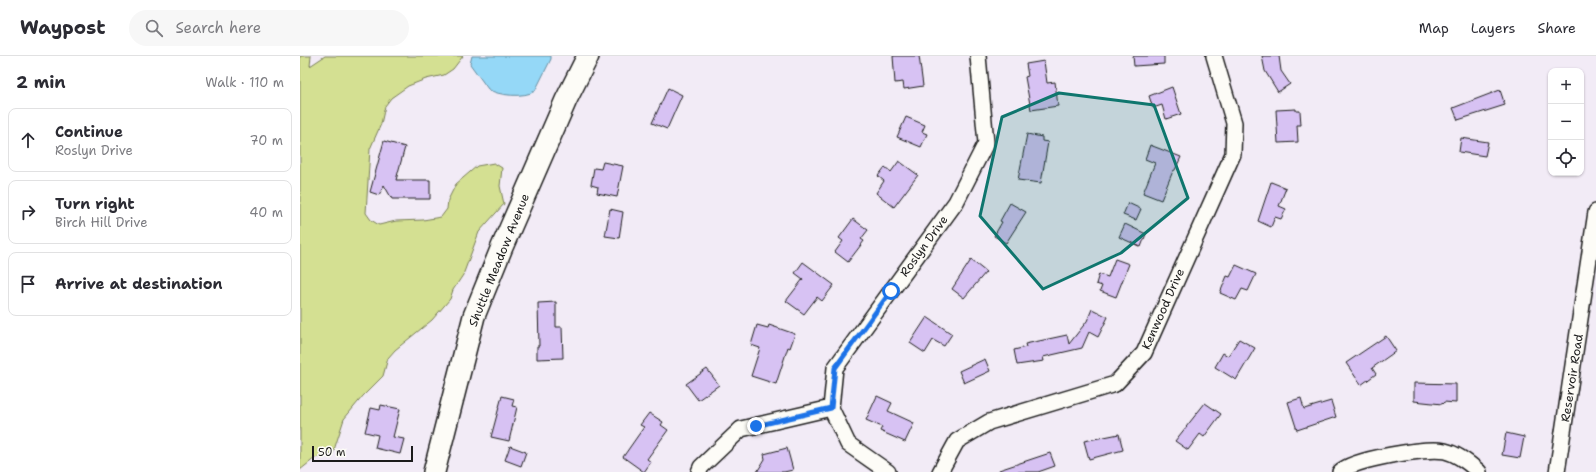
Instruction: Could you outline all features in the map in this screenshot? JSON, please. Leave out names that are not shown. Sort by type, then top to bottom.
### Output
[{"type":"street","name":"Shuttle Meadow Avenue","points":[[434,472],[474,316],[502,247],[566,100],[588,56]]},
{"type":"street","name":"Roslyn Drive","points":[[831,408],[835,368],[956,202],[986,143],[978,56]]},
{"type":"street","name":"Kenwood Drive","points":[[940,472],[957,441],[989,422],[1115,384],[1144,353],[1233,154],[1234,124],[1214,56]]},
{"type":"street","name":"Reservoir Road","points":[[1557,472],[1596,212]]},
{"type":"street","points":[[699,472],[701,467],[741,429],[831,408],[848,444],[888,472]]},
{"type":"street","points":[[1340,472],[1352,465],[1413,451],[1428,450],[1453,453],[1478,472]]},
{"type":"highlighted area","points":[[1059,93],[1154,105],[1188,198],[1121,253],[1043,289],[980,216],[1002,117]]},
{"type":"green space","points":[[300,56],[311,56],[310,66],[325,56],[463,56],[453,69],[444,75],[426,79],[408,86],[391,98],[385,106],[381,124],[370,149],[366,213],[371,220],[379,225],[396,221],[423,220],[441,217],[447,209],[448,200],[456,184],[477,166],[494,163],[502,168],[500,186],[504,204],[479,232],[463,275],[453,290],[450,299],[432,320],[395,350],[388,358],[383,376],[363,396],[344,419],[333,453],[315,458],[300,470]]},
{"type":"water","points":[[472,56],[551,56],[551,59],[535,91],[525,95],[505,95],[488,89],[470,64]]},
{"type":"building","points":[[893,56],[919,56],[923,86],[904,89],[903,82],[895,83]]},
{"type":"building","points":[[1133,56],[1164,56],[1164,64],[1134,66]]},
{"type":"building","points":[[1262,56],[1279,56],[1281,71],[1290,84],[1278,92],[1265,71]]},
{"type":"building","points":[[1044,61],[1047,83],[1055,82],[1058,106],[1031,110],[1025,77],[1028,76],[1026,64]]},
{"type":"building","points":[[1172,87],[1181,114],[1166,119],[1162,105],[1153,108],[1149,96]]},
{"type":"building","points":[[668,88],[682,95],[667,129],[652,123]]},
{"type":"building","points":[[1500,90],[1505,105],[1458,120],[1453,108]]},
{"type":"building","points":[[1296,109],[1296,111],[1300,111],[1301,125],[1297,125],[1298,142],[1278,143],[1276,110]]},
{"type":"building","points":[[906,117],[925,125],[922,132],[927,134],[921,147],[897,137]]},
{"type":"building","points":[[1027,134],[1042,137],[1042,141],[1048,142],[1041,183],[1018,180]]},
{"type":"building","points":[[1461,138],[1488,142],[1485,156],[1459,152]]},
{"type":"building","points":[[384,141],[405,147],[396,180],[430,180],[430,199],[392,199],[384,185],[379,195],[370,192]]},
{"type":"building","points":[[1150,145],[1181,157],[1175,170],[1173,171],[1161,200],[1143,193],[1155,163],[1145,159]]},
{"type":"building","points":[[899,161],[918,175],[894,207],[876,193],[884,181],[878,176],[885,167],[891,172]]},
{"type":"building","points":[[603,162],[623,166],[617,197],[597,193],[598,187],[591,185],[594,168],[601,169]]},
{"type":"building","points":[[1271,182],[1286,188],[1279,206],[1286,209],[1281,219],[1275,217],[1271,227],[1258,221]]},
{"type":"building","points":[[1010,203],[1026,212],[1006,243],[994,236]]},
{"type":"building","points":[[1128,203],[1141,209],[1136,220],[1123,215]]},
{"type":"building","points":[[610,209],[623,212],[619,238],[605,236]]},
{"type":"building","points":[[853,219],[868,230],[861,239],[864,241],[848,262],[835,252],[843,241],[839,238]]},
{"type":"building","points":[[1125,224],[1146,234],[1141,247],[1119,237]]},
{"type":"building","points":[[1115,259],[1129,264],[1116,297],[1100,291],[1102,286],[1096,284],[1099,274],[1108,277]]},
{"type":"building","points":[[971,260],[986,272],[964,298],[952,289]]},
{"type":"building","points":[[803,262],[834,285],[822,301],[817,297],[804,314],[786,301],[803,279],[795,273]]},
{"type":"building","points":[[1236,265],[1256,274],[1248,291],[1242,289],[1236,300],[1220,293],[1227,276],[1230,277]]},
{"type":"building","points":[[556,302],[556,327],[562,327],[563,358],[537,359],[537,346],[539,346],[538,303]]},
{"type":"building","points":[[1092,309],[1108,317],[1098,337],[1089,332],[1082,348],[1043,357],[1044,361],[1017,365],[1014,350],[1026,347],[1025,344],[1067,335],[1069,344],[1087,321]]},
{"type":"building","points":[[927,317],[952,334],[944,346],[933,340],[925,353],[910,343]]},
{"type":"building","points":[[757,325],[768,328],[769,325],[795,334],[790,348],[788,347],[776,384],[751,376],[760,348],[751,345]]},
{"type":"building","points":[[1386,336],[1396,351],[1372,368],[1376,374],[1361,385],[1346,363]]},
{"type":"building","points":[[1239,339],[1255,348],[1236,380],[1215,367],[1223,353],[1228,356]]},
{"type":"building","points":[[985,359],[990,371],[964,383],[959,371]]},
{"type":"building","points":[[707,369],[719,385],[698,400],[686,384]]},
{"type":"building","points":[[1414,383],[1456,384],[1456,403],[1444,402],[1442,404],[1414,401]]},
{"type":"building","points":[[502,396],[514,399],[512,406],[517,407],[509,441],[491,437]]},
{"type":"building","points":[[877,396],[892,403],[888,411],[914,423],[905,442],[880,431],[882,427],[866,420]]},
{"type":"building","points":[[1301,398],[1304,409],[1331,401],[1336,417],[1297,430],[1288,402]]},
{"type":"building","points":[[1205,403],[1221,414],[1204,437],[1200,434],[1188,450],[1175,441]]},
{"type":"building","points":[[381,405],[400,409],[393,437],[404,439],[400,454],[375,448],[378,435],[365,432],[371,408],[380,410]]},
{"type":"building","points":[[649,413],[663,422],[661,425],[668,430],[647,459],[651,462],[644,472],[623,457],[644,427],[640,425]]},
{"type":"building","points":[[1506,433],[1524,437],[1520,458],[1502,455]]},
{"type":"building","points":[[1119,434],[1123,450],[1089,459],[1084,441]]},
{"type":"building","points":[[510,446],[526,452],[521,466],[505,460]]},
{"type":"building","points":[[787,448],[793,470],[784,472],[757,472],[765,459],[764,454]]},
{"type":"building","points":[[1050,453],[1055,466],[1038,472],[999,472],[999,470]]},
{"type":"route","points":[[756,426],[831,408],[835,368],[891,291]]}]
